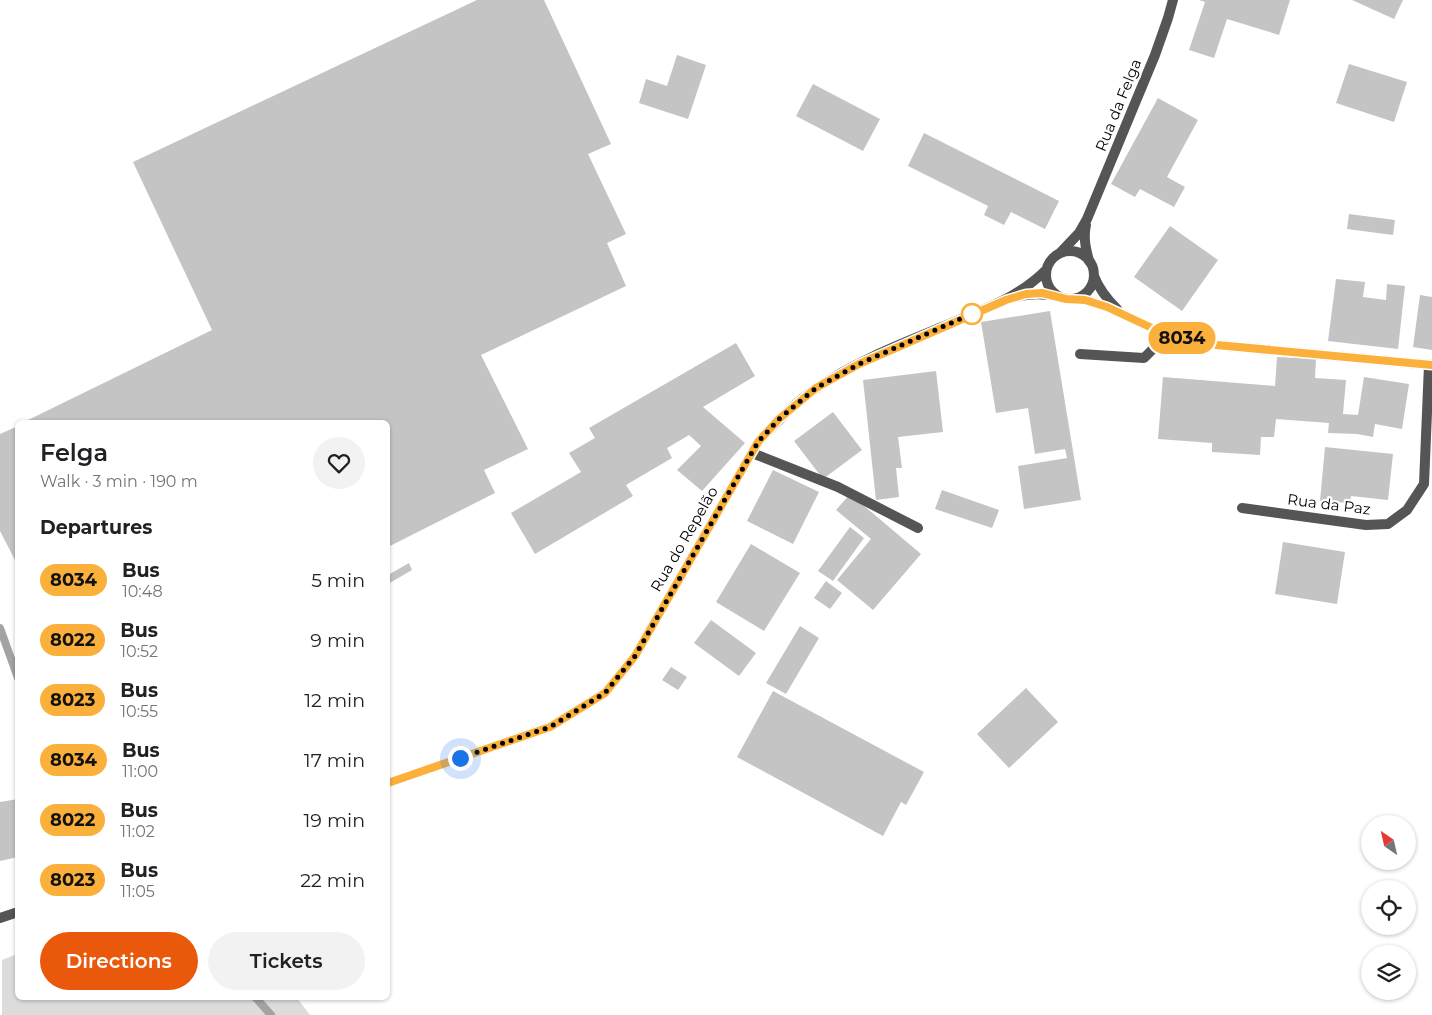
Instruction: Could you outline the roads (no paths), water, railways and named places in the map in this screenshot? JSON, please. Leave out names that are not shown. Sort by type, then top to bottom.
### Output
[{"type":"street","name":"Rua da Felga","points":[[1060,252],[1079,234],[1087,220],[1154,55],[1173,0]]},
{"type":"street","name":"Rua da Felga","points":[[1087,220],[1084,233],[1089,261]]},
{"type":"street","points":[[1136,322],[1120,312],[1107,299],[1098,286],[1093,268],[1083,255],[1076,252],[1060,252],[1049,263],[1046,270],[1048,286],[1059,296],[1066,299],[1085,300],[1107,307],[1136,322],[1167,335],[1206,344],[1431,365]]},
{"type":"street","name":"Rua do Repelão","points":[[1006,300],[1034,282],[1046,270]]},
{"type":"street","points":[[1072,299],[1082,296],[1088,290],[1094,276]]},
{"type":"street","name":"Rua do Repelão","points":[[390,782],[550,727],[605,693],[635,656],[758,442],[779,419],[816,388],[859,364],[1006,300],[1026,294],[1042,293],[1059,296]]},
{"type":"street","points":[[1080,354],[1144,358],[1167,335]]},
{"type":"street","name":"Rua da Paz","points":[[1242,508],[1366,526],[1388,524],[1407,510],[1424,484],[1431,365]]},
{"type":"street","points":[[752,453],[838,487],[918,528]]},
{"type":"street","points":[[0,918],[15,913]]},
{"type":"waterway","points":[[0,628],[15,670]]},
{"type":"waterway","points":[[258,1000],[271,1015]]}]
